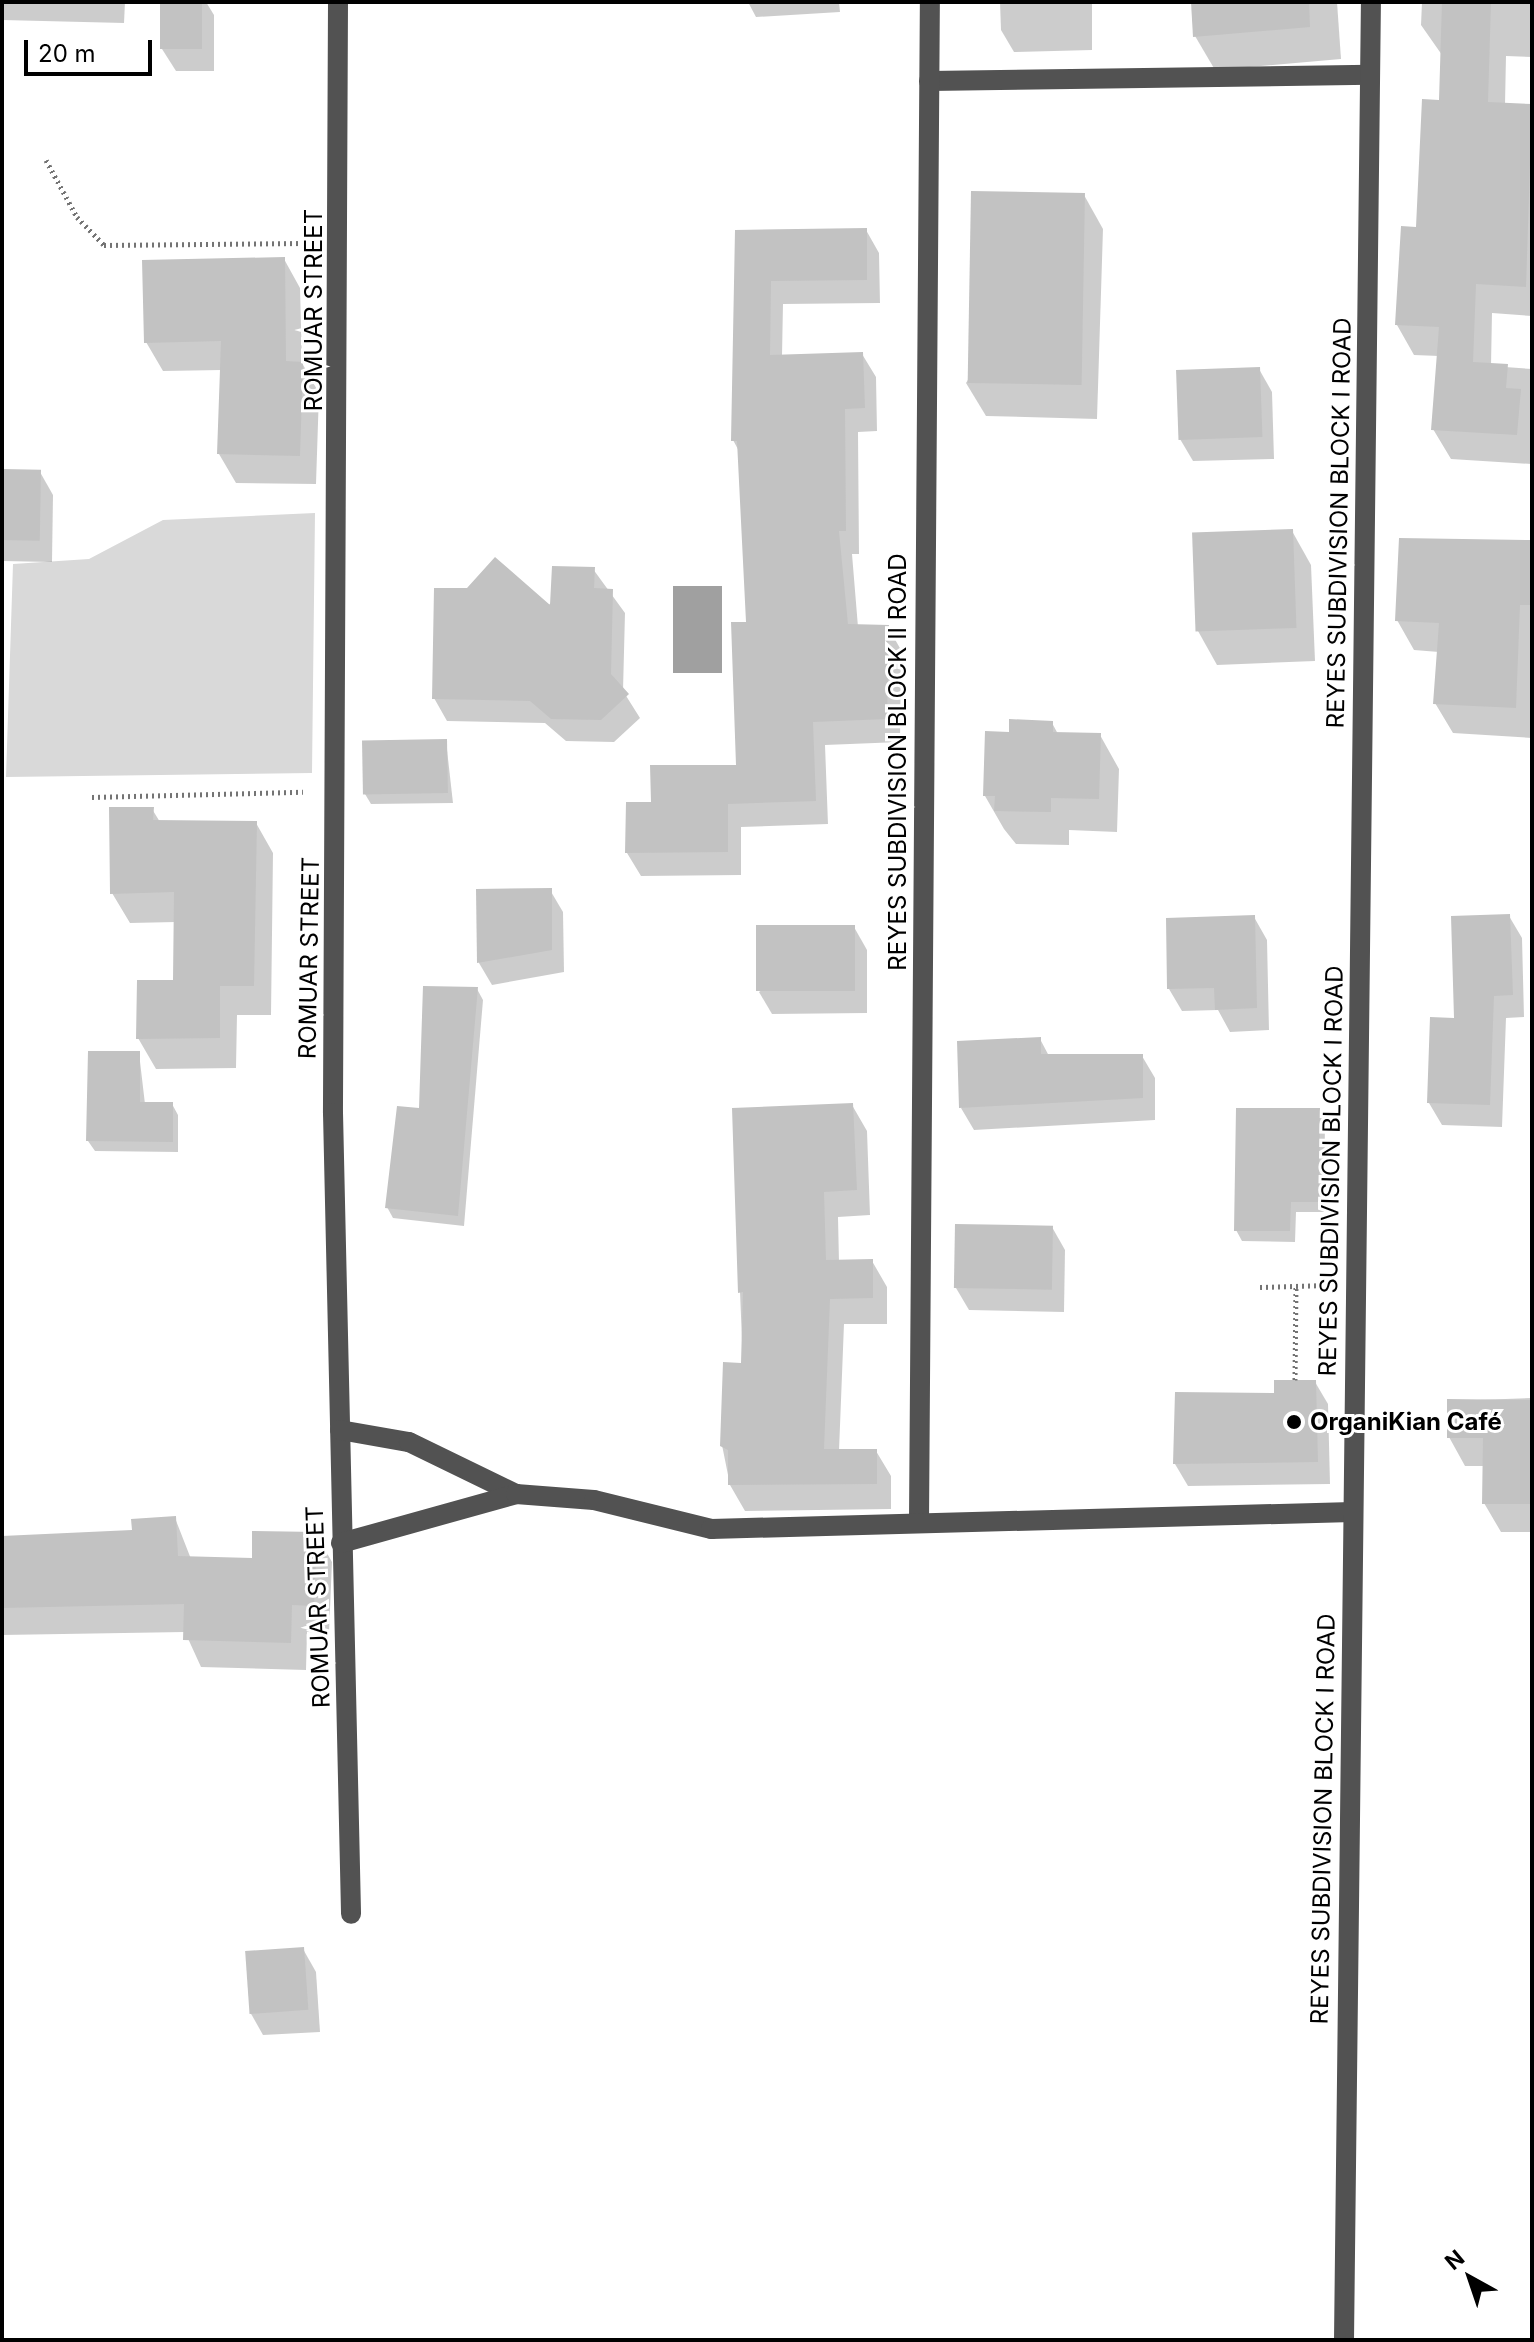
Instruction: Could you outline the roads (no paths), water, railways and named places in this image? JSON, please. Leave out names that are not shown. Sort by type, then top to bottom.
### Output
[{"type":"street","name":"ROMUAR STREET","points":[[338,2],[340,242],[336,791],[340,1430],[351,1914]]},
{"type":"street","name":"REYES SUBDIVISION BLOCK II ROAD","points":[[919,1522],[930,2]]},
{"type":"street","name":"REYES SUBDIVISION BLOCK I ROAD","points":[[1344,2340],[1371,2]]},
{"type":"street","points":[[929,81],[1370,75]]},
{"type":"street","points":[[340,1430],[409,1442],[516,1494]]},
{"type":"street","points":[[341,1543],[516,1494],[594,1500],[711,1529],[1353,1512]]},
{"type":"place","name":"OrganiKian Café","points":[[1294,1422]]}]
